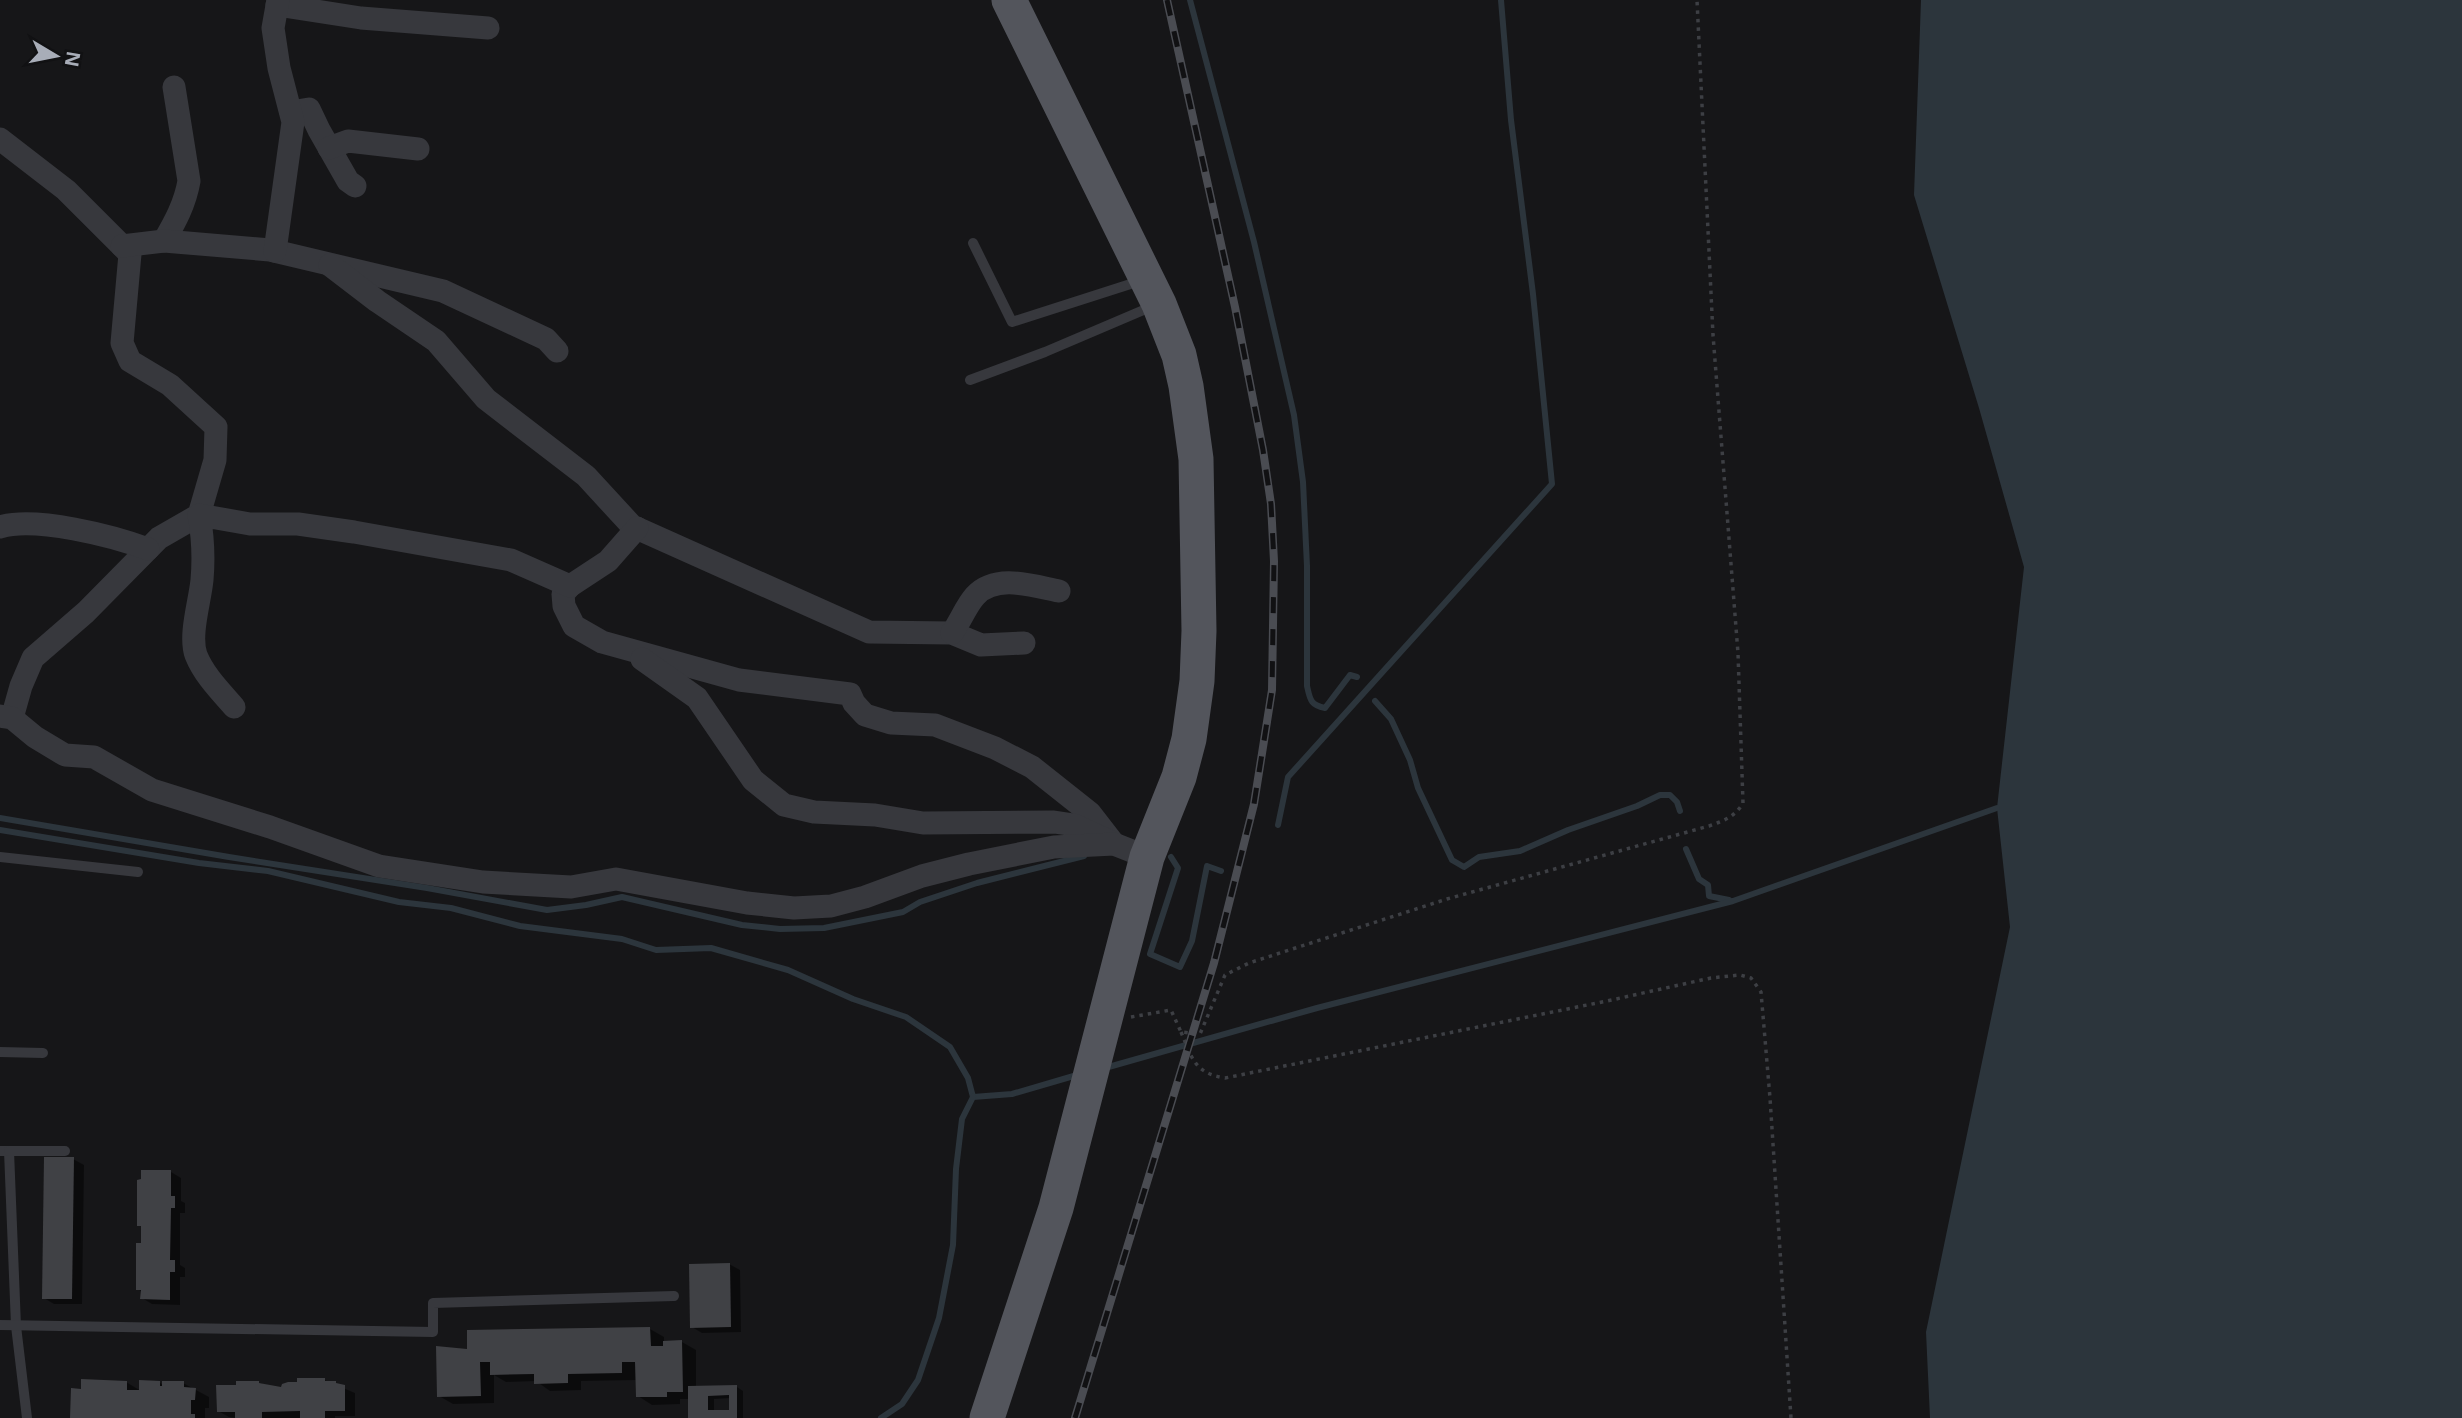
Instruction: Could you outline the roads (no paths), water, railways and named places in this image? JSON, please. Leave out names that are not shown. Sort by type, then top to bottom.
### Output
[{"type":"main road","points":[[987,1418],[1056,1208],[1147,857],[1179,777],[1189,739],[1198,681],[1196,459],[1179,355],[1152,291],[1009,0]]},
{"type":"street","points":[[275,251],[293,122],[279,68],[273,28],[277,3],[361,18],[488,28]]},
{"type":"street","points":[[164,241],[179,214],[189,181],[174,87]]},
{"type":"street","points":[[290,112],[309,109],[348,181],[355,186]]},
{"type":"street","points":[[0,139],[66,190],[130,254],[122,343],[130,361],[170,385],[216,428],[215,460],[199,515],[204,539],[202,581],[195,625],[195,653],[212,682],[234,707]]},
{"type":"street","points":[[329,148],[348,141],[418,149]]},
{"type":"street","points":[[122,246],[164,241],[275,251],[443,291],[546,339],[557,351]]},
{"type":"street","points":[[330,265],[436,341],[486,399],[586,476],[632,526],[869,632],[952,633],[981,645],[1024,643]]},
{"type":"street","points":[[570,586],[511,560],[354,532],[298,524],[250,524],[199,515],[159,538],[86,612],[33,657],[6,717],[65,755],[94,757],[152,790],[379,866],[483,882],[571,887],[615,878],[747,903],[794,908],[831,906],[922,876],[969,864],[1054,847],[1114,844]]},
{"type":"street","points":[[0,527],[11,524],[44,526],[113,537],[148,549]]},
{"type":"street","points":[[638,528],[608,561],[570,586],[563,594],[564,606],[574,626],[602,642],[739,680],[850,694],[854,704],[865,715],[891,723],[936,725],[958,732],[1032,767],[1090,813],[1114,844]]},
{"type":"street","points":[[952,633],[975,596],[989,586],[1010,582],[1059,591]]},
{"type":"street","points":[[631,650],[697,698],[753,780],[784,805],[814,812],[876,815],[923,822],[971,824],[1025,821],[1074,825],[1147,857]]},
{"type":"lane","points":[[973,243],[1012,322],[1152,291]]},
{"type":"lane","points":[[970,380],[1045,352],[1152,291]]},
{"type":"lane","points":[[0,858],[138,872]]},
{"type":"lane","points":[[0,1052],[43,1053]]},
{"type":"lane","points":[[27,1418],[16,1325],[4,1151],[65,1152]]},
{"type":"lane","points":[[0,1325],[433,1332],[433,1303],[674,1296]]},
{"type":"waterway","points":[[1190,0],[1254,242],[1294,415],[1303,482],[1307,566],[1307,686],[1310,698],[1316,705],[1325,708],[1350,675],[1357,677]]},
{"type":"waterway","points":[[1278,825],[1288,777],[1552,484],[1533,294],[1511,120],[1501,0]]},
{"type":"waterway","points":[[1375,701],[1391,719],[1410,760],[1418,788],[1452,860],[1464,867],[1479,857],[1520,851],[1660,795],[1670,795],[1677,802],[1680,811]]},
{"type":"waterway","points":[[1105,1068],[1317,1008],[1733,901],[1997,808]]},
{"type":"waterway","points":[[0,818],[547,910],[622,897],[742,925],[780,929],[824,928],[903,912],[920,902],[977,883],[1084,856]]},
{"type":"waterway","points":[[0,830],[199,863],[268,871],[399,902],[451,908],[520,926],[622,939],[656,950],[711,948],[788,970],[853,999],[906,1017],[950,1047],[968,1078],[973,1097],[1012,1094],[1077,1075]]},
{"type":"waterway","points":[[1686,849],[1699,879],[1708,885],[1709,896],[1729,900]]},
{"type":"waterway","points":[[1171,857],[1178,868],[1150,954],[1180,967],[1192,941],[1207,866],[1221,871]]},
{"type":"waterway","points":[[881,1418],[902,1404],[918,1380],[939,1318],[953,1245],[956,1169],[962,1119],[973,1097]]},
{"type":"railway","points":[[1075,1418],[1214,963],[1254,804],[1272,690],[1274,561],[1271,504],[1263,450],[1235,307],[1167,0]]}]
